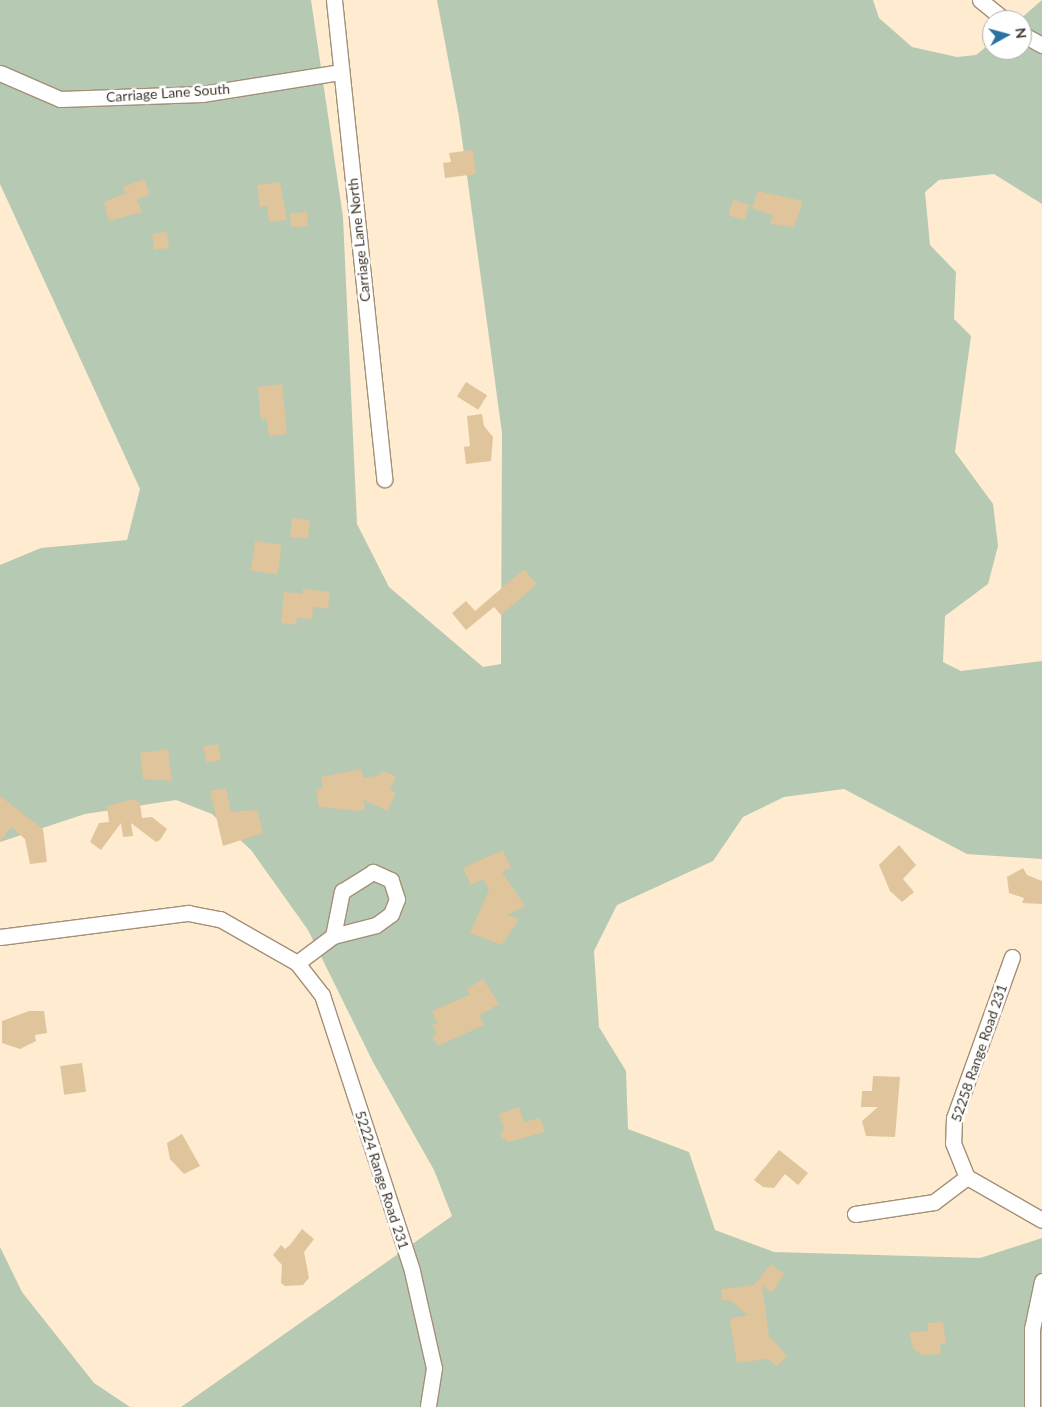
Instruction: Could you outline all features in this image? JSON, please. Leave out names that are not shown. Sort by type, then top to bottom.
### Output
[{"type":"street","name":"Carriage Lane North","points":[[334,0],[384,479]]},
{"type":"street","points":[[980,0],[992,10]]},
{"type":"street","name":"Carriage Lane South","points":[[0,73],[60,99],[202,94],[341,72]]},
{"type":"street","points":[[297,963],[332,936],[376,925],[391,914],[397,898],[391,880],[373,872],[342,891],[332,936]]},
{"type":"street","name":"52224 Range Road 231","points":[[0,937],[170,912],[188,913],[220,919],[297,963],[322,995],[412,1271],[434,1368],[428,1407]]},
{"type":"street","name":"52258 Range Road 231","points":[[967,1177],[955,1156],[954,1118],[1012,957]]},
{"type":"street","points":[[855,1214],[934,1202],[967,1177],[1042,1220]]},
{"type":"street","points":[[1032,1407],[1032,1329],[1042,1281]]},
{"type":"green space","points":[[0,0],[311,0],[343,217],[357,524],[389,587],[483,667],[501,664],[502,433],[459,117],[437,0],[873,0],[879,18],[912,47],[957,57],[976,55],[982,50],[982,60],[1032,60],[1030,10],[1042,0],[1042,204],[994,174],[939,180],[925,192],[930,245],[956,272],[954,319],[971,336],[955,452],[993,504],[998,546],[988,584],[945,616],[943,662],[961,671],[1042,661],[1042,859],[967,854],[844,789],[784,797],[743,817],[713,861],[617,905],[594,951],[599,1027],[626,1071],[628,1129],[689,1152],[715,1230],[774,1252],[980,1258],[1042,1238],[1042,1407],[181,1407],[452,1216],[434,1170],[373,1062],[308,930],[251,850],[212,814],[176,800],[85,814],[0,842],[0,565],[41,548],[127,540],[140,489],[0,184]]},
{"type":"green space","points":[[0,1247],[22,1292],[94,1383],[130,1407],[0,1407]]},
{"type":"building","points":[[473,150],[476,174],[445,178],[443,163],[451,162],[449,153]]},
{"type":"building","points":[[144,179],[150,194],[137,200],[142,212],[109,221],[104,202],[126,193],[123,187]]},
{"type":"building","points":[[280,182],[287,220],[269,222],[267,206],[260,207],[257,185]]},
{"type":"building","points":[[758,191],[803,201],[794,227],[770,224],[773,216],[752,208]]},
{"type":"building","points":[[733,200],[749,205],[745,220],[728,215]]},
{"type":"building","points":[[307,212],[308,226],[291,227],[290,213]]},
{"type":"building","points":[[167,232],[169,248],[154,250],[152,234]]},
{"type":"building","points":[[466,382],[487,395],[478,410],[457,396]]},
{"type":"building","points":[[282,384],[287,434],[269,436],[267,419],[261,420],[258,387]]},
{"type":"building","points":[[482,414],[484,426],[493,437],[491,461],[466,464],[464,447],[470,446],[467,416]]},
{"type":"building","points":[[292,518],[310,520],[308,539],[290,537]]},
{"type":"building","points":[[255,541],[282,545],[278,574],[251,571]]},
{"type":"building","points":[[524,569],[537,584],[501,615],[494,607],[466,630],[452,613],[466,601],[475,611]]},
{"type":"building","points":[[303,589],[330,592],[328,609],[313,607],[312,619],[297,618],[296,625],[281,623],[284,592],[302,594]]},
{"type":"building","points":[[218,744],[221,760],[206,763],[203,747]]},
{"type":"building","points":[[168,749],[172,781],[143,779],[140,753]]},
{"type":"building","points":[[362,769],[363,778],[380,775],[382,771],[396,776],[390,790],[396,792],[388,811],[364,800],[365,809],[357,811],[319,807],[316,789],[323,788],[321,777]]},
{"type":"building","points":[[226,788],[231,812],[257,810],[263,833],[223,846],[210,791]]},
{"type":"building","points":[[0,796],[43,829],[47,862],[30,864],[25,839],[11,827],[0,842]]},
{"type":"building","points":[[134,799],[140,803],[142,818],[152,817],[167,829],[160,840],[156,842],[131,823],[133,836],[123,837],[121,823],[101,850],[90,842],[99,823],[109,822],[107,806]]},
{"type":"building","points":[[899,845],[916,865],[903,879],[914,892],[902,902],[890,891],[879,865]]},
{"type":"building","points":[[503,850],[511,868],[502,872],[525,906],[507,915],[519,919],[502,945],[470,933],[489,890],[483,879],[471,885],[463,868]]},
{"type":"building","points":[[1023,868],[1027,875],[1042,881],[1042,904],[1022,903],[1024,898],[1009,893],[1007,877]]},
{"type":"building","points":[[483,979],[499,1004],[479,1016],[484,1025],[438,1046],[432,1037],[437,1034],[432,1026],[437,1023],[432,1011],[470,995],[467,989]]},
{"type":"building","points":[[29,1011],[44,1011],[47,1033],[35,1035],[36,1041],[20,1049],[2,1043],[2,1021]]},
{"type":"building","points":[[82,1063],[86,1092],[64,1095],[60,1066]]},
{"type":"building","points":[[873,1076],[900,1077],[895,1137],[866,1136],[862,1121],[878,1107],[861,1107],[862,1091],[872,1091]]},
{"type":"building","points":[[519,1107],[524,1122],[540,1118],[545,1132],[508,1142],[500,1136],[504,1128],[499,1114]]},
{"type":"building","points":[[182,1134],[200,1166],[184,1174],[170,1159],[167,1143]]},
{"type":"building","points":[[779,1150],[808,1173],[798,1185],[785,1174],[774,1188],[763,1187],[754,1180]]},
{"type":"building","points":[[302,1229],[314,1239],[304,1252],[309,1278],[303,1285],[285,1286],[281,1283],[282,1265],[273,1255],[281,1245],[285,1249],[290,1245]]},
{"type":"building","points":[[771,1264],[784,1274],[772,1293],[762,1285],[769,1336],[787,1356],[777,1366],[768,1359],[737,1363],[730,1322],[732,1318],[748,1315],[729,1300],[722,1301],[721,1289],[754,1285]]},
{"type":"building","points":[[943,1322],[946,1343],[940,1344],[941,1354],[923,1355],[913,1349],[909,1332],[928,1331],[928,1323]]}]
